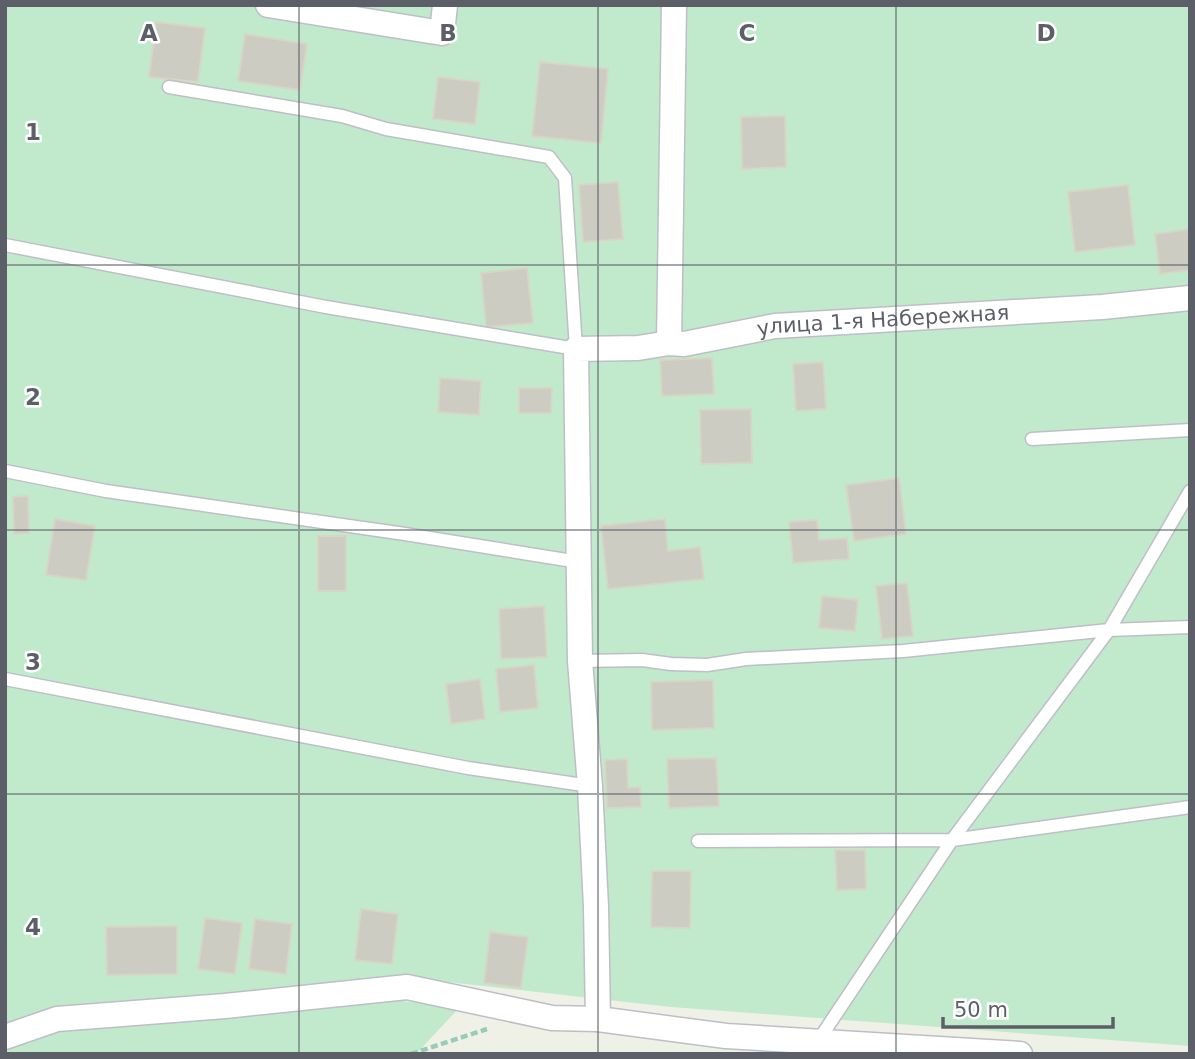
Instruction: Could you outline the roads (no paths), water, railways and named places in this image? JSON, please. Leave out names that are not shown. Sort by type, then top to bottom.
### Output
[{"type":"street","points":[[268,5],[442,33],[445,5]]},
{"type":"street","points":[[669,343],[674,5]]},
{"type":"street","name":"улица 1-я Набережная","points":[[576,349],[684,344],[775,326],[1102,307],[1190,298]]},
{"type":"street","points":[[576,349],[580,661],[590,786],[598,1019]]},
{"type":"street","points":[[5,1037],[57,1018],[225,1006],[407,987],[552,1018],[598,1019],[715,1044],[726,1036],[1020,1054]]},
{"type":"lane","points":[[5,244],[326,307],[576,349],[565,178],[549,157],[386,130],[342,116],[169,87]]},
{"type":"lane","points":[[1032,439],[1190,430]]},
{"type":"lane","points":[[5,471],[106,491],[579,562]]},
{"type":"lane","points":[[818,1041],[951,841],[1110,630],[1190,491]]},
{"type":"lane","points":[[580,661],[642,660],[707,665],[746,659],[903,651],[1110,630],[1190,627]]},
{"type":"lane","points":[[5,679],[468,768],[590,786]]},
{"type":"lane","points":[[698,841],[951,841],[1190,807]]}]
